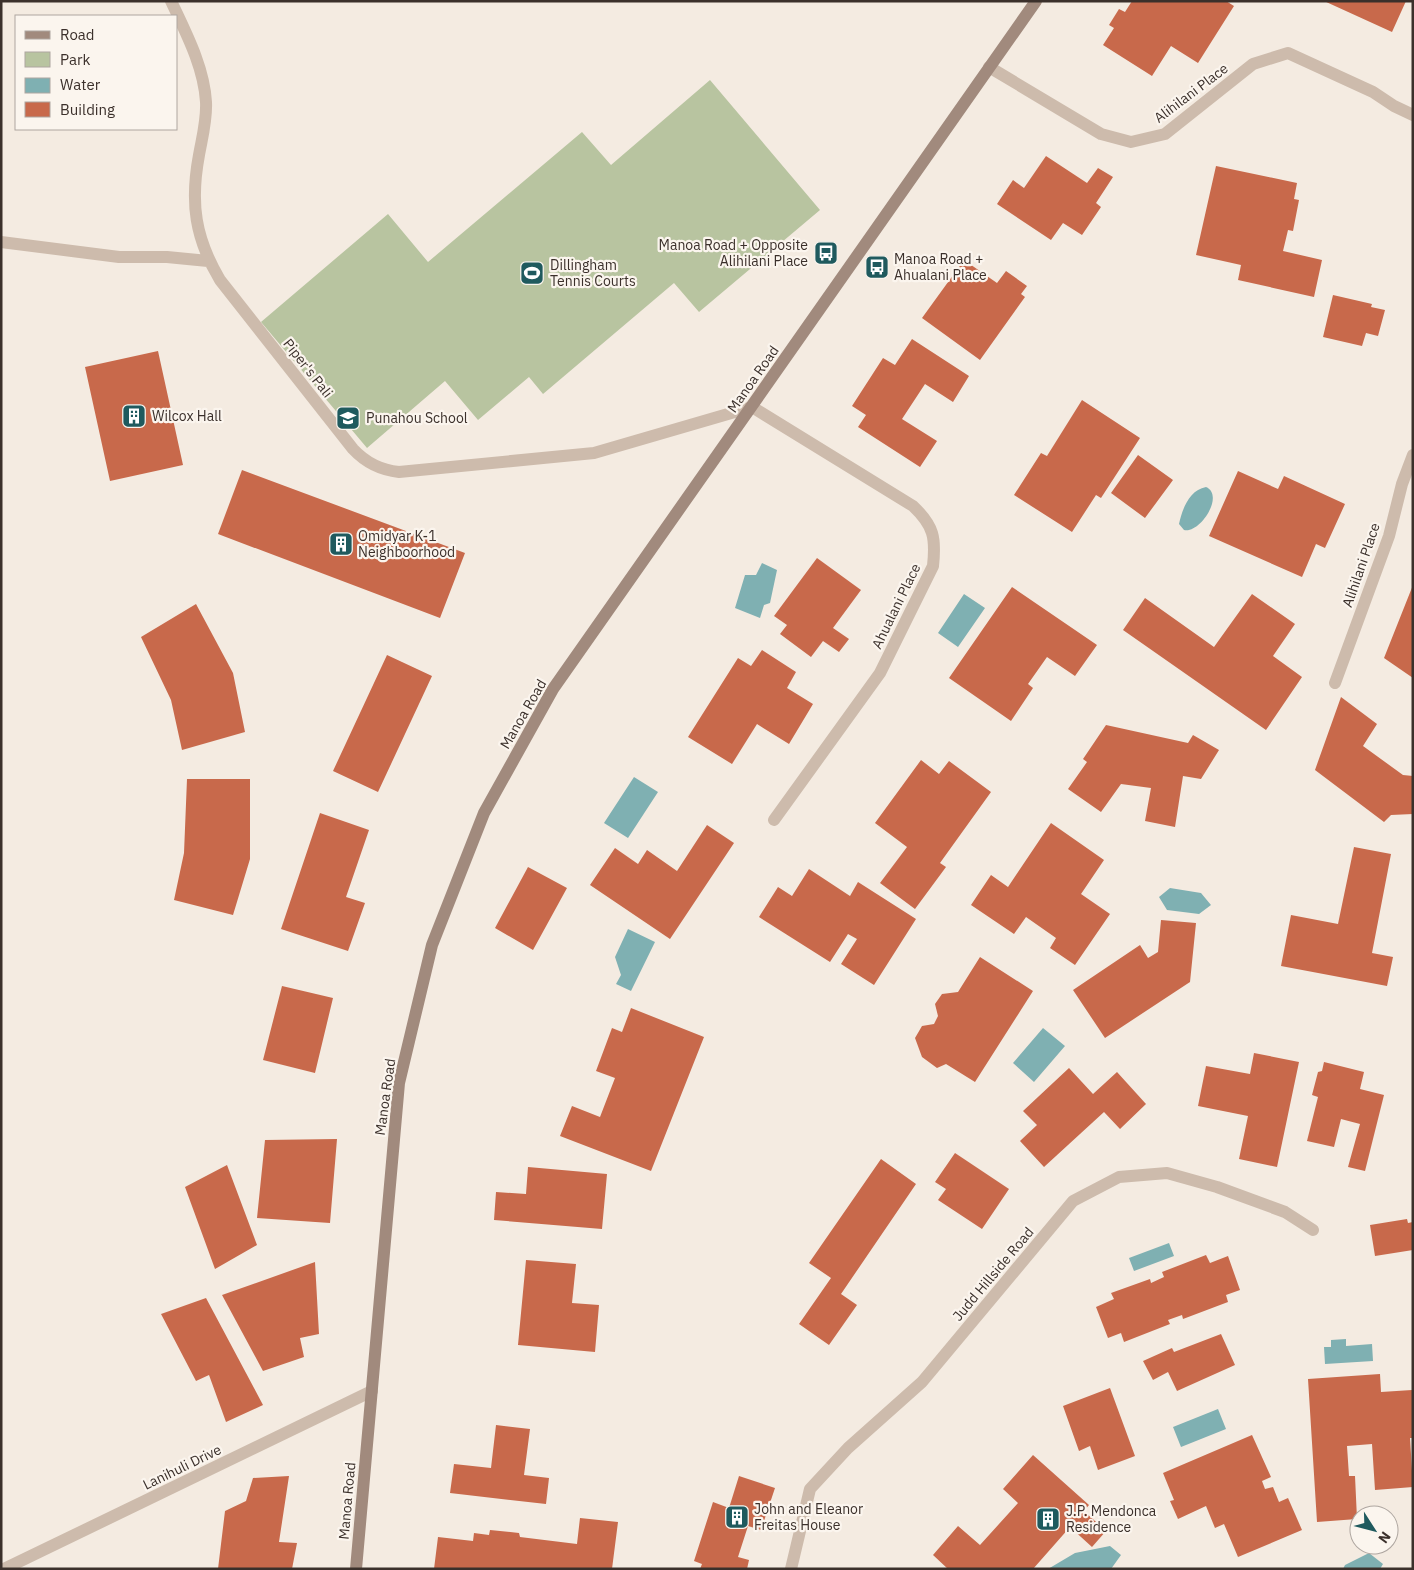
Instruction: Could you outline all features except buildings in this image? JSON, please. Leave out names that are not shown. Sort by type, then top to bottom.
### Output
[{"type":"main road","name":"Manoa Road","points":[[356,1569],[400,1083],[432,945],[484,813],[553,689],[1036,1]]},
{"type":"street","name":"Piper's Pali","points":[[171,1],[177,15]]},
{"type":"street","name":"Piper's Pali","points":[[178,16],[189,40],[203,80],[205,92],[205,117],[195,173],[194,196],[195,218],[200,240],[208,261],[220,280],[353,449],[366,461],[381,469],[398,472],[594,453],[752,407]]},
{"type":"street","name":"Alihilani Place","points":[[989,67],[1101,134],[1131,142],[1165,134],[1253,64],[1288,53],[1373,92],[1394,106],[1413,115]]},
{"type":"street","points":[[1,242],[119,257],[208,261]]},
{"type":"street","name":"Ahualani Place","points":[[752,407],[913,506],[926,518],[932,533],[935,549],[933,566],[880,673],[774,820]]},
{"type":"street","name":"Alihilani Place","points":[[1335,683],[1389,536],[1402,484],[1413,456]]},
{"type":"street","name":"Judd Hillside Road","points":[[791,1569],[810,1489],[848,1448],[922,1382],[1073,1201],[1119,1176],[1166,1173],[1216,1187],[1285,1212],[1313,1230]]},
{"type":"street","name":"Lanihuli Drive","points":[[4,1569],[372,1391]]},
{"type":"green space","name":"Dillingham Tennis Courts","points":[[710,80],[820,210],[699,312],[674,283],[543,394],[529,377],[478,420],[445,381],[367,448],[261,322],[388,214],[428,262],[582,132],[611,165]]},
{"type":"water","points":[[1206,487],[1211,491],[1213,498],[1208,513],[1197,526],[1190,530],[1184,530],[1179,524],[1187,501],[1195,492]]},
{"type":"water","points":[[762,563],[777,570],[770,603],[764,605],[760,618],[735,608],[745,575],[756,575]]},
{"type":"water","points":[[964,594],[985,608],[958,647],[938,633]]},
{"type":"water","points":[[634,777],[658,792],[628,838],[604,823]]},
{"type":"water","points":[[1170,888],[1201,893],[1211,905],[1199,914],[1167,910],[1159,897]]},
{"type":"water","points":[[628,929],[655,942],[631,991],[616,984],[621,975],[615,957]]},
{"type":"water","points":[[1043,1028],[1065,1046],[1034,1082],[1013,1063]]},
{"type":"water","points":[[1169,1243],[1174,1256],[1134,1271],[1129,1258]]},
{"type":"water","points":[[1346,1339],[1346,1346],[1372,1344],[1373,1361],[1325,1364],[1324,1347],[1331,1347],[1331,1340]]},
{"type":"water","points":[[1218,1409],[1226,1429],[1181,1447],[1173,1427]]},
{"type":"water","points":[[1110,1546],[1121,1555],[1111,1569],[1048,1569],[1075,1553]]},
{"type":"water","points":[[1365,1555],[1372,1555],[1383,1564],[1380,1569],[1343,1569],[1345,1565]]},
{"type":"place","name":"Manoa Road + Opposite Alihilani Place","points":[[826,253]]},
{"type":"place","name":"Manoa Road + Ahualani Place","points":[[877,267]]},
{"type":"place","name":"Dillingham Tennis Courts","points":[[532,273]]},
{"type":"place","name":"Wilcox Hall","points":[[134,416]]},
{"type":"place","name":"Punahou School","points":[[348,418]]},
{"type":"place","name":"Omidyar K-1 Neighboorhood","points":[[341,544]]},
{"type":"place","name":"John and Eleanor Freitas House","points":[[737,1517]]},
{"type":"place","name":"J.P. Mendonca Residence","points":[[1048,1519]]}]
